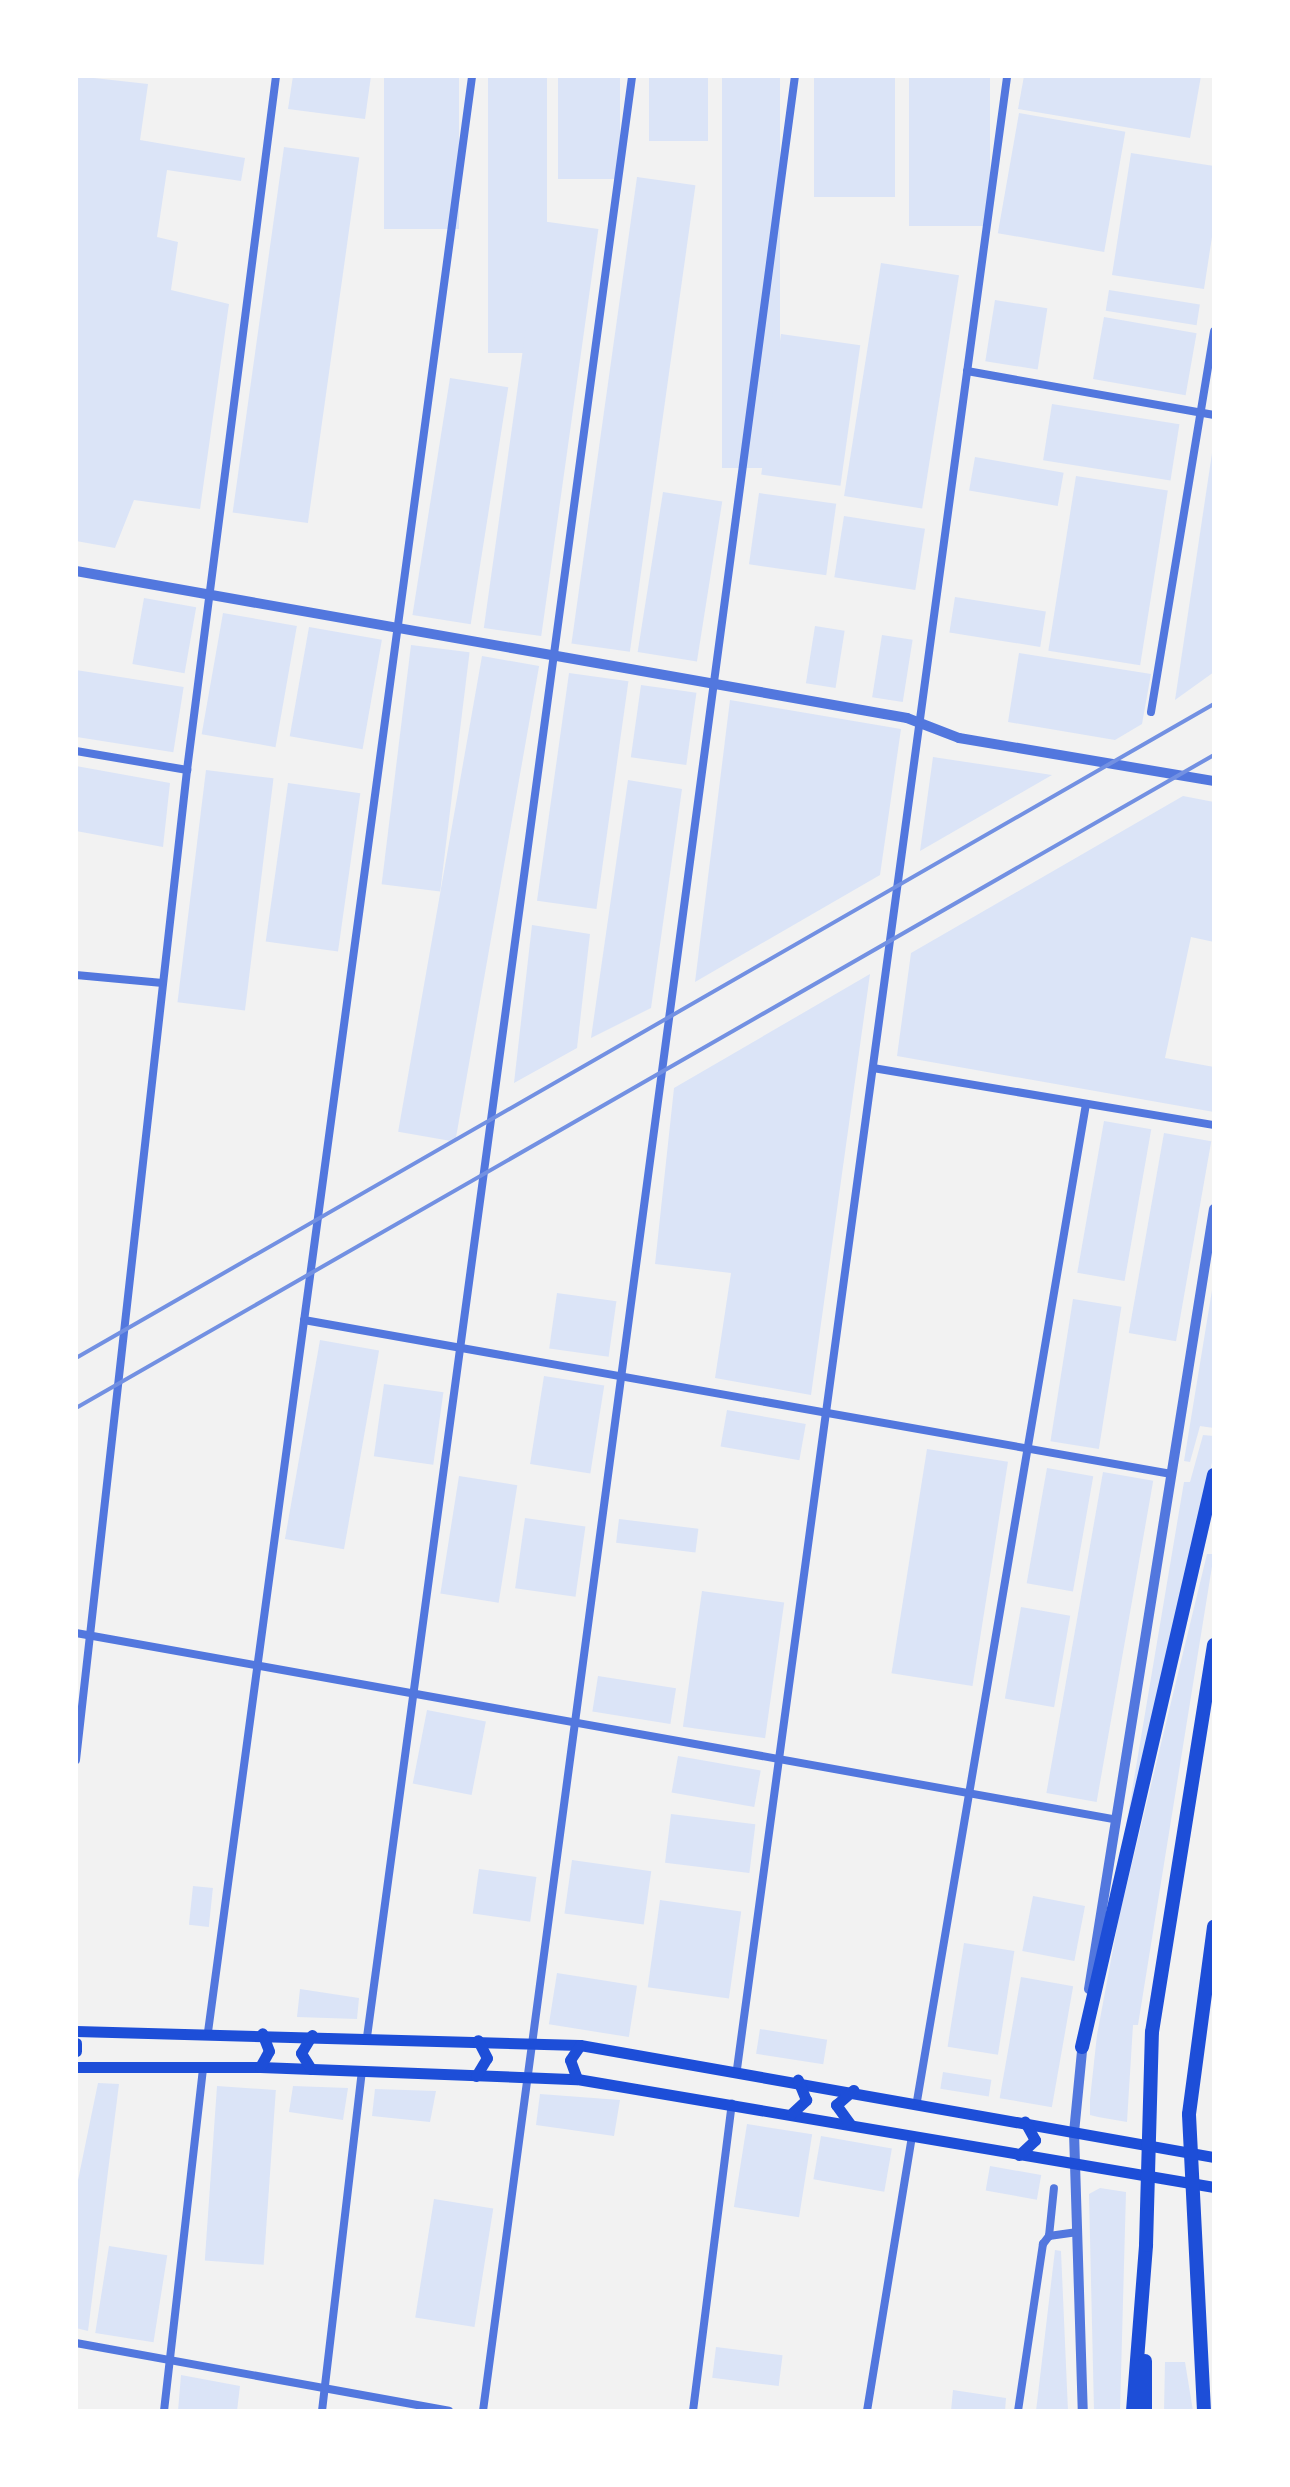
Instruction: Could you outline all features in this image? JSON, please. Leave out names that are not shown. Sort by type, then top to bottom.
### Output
[{"type":"highway","points":[[1082,2047],[1214,1475]]},
{"type":"highway","points":[[1145,2411],[1152,2032],[1214,1645]]},
{"type":"highway","points":[[1204,2411],[1189,2114],[1214,1927]]},
{"type":"highway","points":[[1133,2411],[1146,2245]]},
{"type":"highway","points":[[1201,2348],[1214,2410]]},
{"type":"main road","points":[[76,2031],[262,2033],[580,2045],[737,2069],[1214,2157]]},
{"type":"main road","points":[[260,2067],[269,2051],[262,2033]]},
{"type":"main road","points":[[311,2069],[301,2053],[312,2035]]},
{"type":"main road","points":[[476,2076],[487,2058],[478,2040]]},
{"type":"main road","points":[[76,2043],[76,2051]]},
{"type":"main road","points":[[577,2079],[570,2060],[580,2045]]},
{"type":"main road","points":[[76,2067],[260,2067],[577,2079],[1214,2187]]},
{"type":"main road","points":[[791,2114],[806,2100],[798,2080]]},
{"type":"main road","points":[[851,2125],[836,2105],[853,2090]]},
{"type":"main road","points":[[1019,2155],[1035,2140],[1025,2122]]},
{"type":"street","points":[[76,1760],[187,770],[276,76]]},
{"type":"street","points":[[208,2032],[472,76]]},
{"type":"street","points":[[367,2037],[632,76]]},
{"type":"street","points":[[483,2411],[524,2077],[795,76]]},
{"type":"street","points":[[737,2069],[1007,76]]},
{"type":"street","points":[[1151,712],[1214,331]]},
{"type":"street","points":[[967,371],[1214,415]]},
{"type":"street","points":[[76,571],[921,721],[959,738],[1214,781]]},
{"type":"street","points":[[76,751],[187,770]]},
{"type":"street","points":[[76,975],[163,983]]},
{"type":"street","points":[[873,1068],[1214,1125]]},
{"type":"street","points":[[917,2101],[1086,1104]]},
{"type":"street","points":[[1083,2411],[1074,2132],[1082,2047],[1113,1819],[1214,1209]]},
{"type":"street","points":[[304,1320],[1171,1474]]},
{"type":"street","points":[[76,1633],[1113,1819]]},
{"type":"street","points":[[164,2411],[203,2067]]},
{"type":"street","points":[[322,2411],[362,2071]]},
{"type":"street","points":[[693,2411],[732,2103]]},
{"type":"street","points":[[867,2411],[912,2136]]},
{"type":"street","points":[[1018,2411],[1029,2323],[1049,2236],[1054,2188]]},
{"type":"street","points":[[1049,2236],[1076,2232]]},
{"type":"street","points":[[76,2343],[449,2411]]},
{"type":"shaded area","points":[[76,76],[148,84],[140,140],[245,158],[241,181],[167,170],[157,237],[178,242],[171,290],[229,304],[200,509],[134,500],[115,548],[76,541]]},
{"type":"shaded area","points":[[293,76],[371,76],[365,119],[288,109]]},
{"type":"shaded area","points":[[384,76],[459,76],[459,229],[384,229]]},
{"type":"shaded area","points":[[488,76],[547,76],[547,353],[488,353]]},
{"type":"shaded area","points":[[558,76],[620,76],[620,179],[558,179]]},
{"type":"shaded area","points":[[649,76],[708,76],[708,141],[649,141]]},
{"type":"shaded area","points":[[722,76],[780,76],[780,468],[722,468]]},
{"type":"shaded area","points":[[814,76],[895,76],[895,197],[814,197]]},
{"type":"shaded area","points":[[909,76],[990,76],[990,226],[909,226]]},
{"type":"shaded area","points":[[1024,76],[1201,76],[1190,138],[1018,109]]},
{"type":"shaded area","points":[[1019,113],[1125,132],[1104,252],[998,233]]},
{"type":"shaded area","points":[[284,147],[359,158],[308,523],[233,512]]},
{"type":"shaded area","points":[[1131,153],[1214,166],[1214,224],[1204,289],[1112,275]]},
{"type":"shaded area","points":[[637,177],[695,185],[630,652],[571,643]]},
{"type":"shaded area","points":[[541,221],[598,229],[541,636],[484,628]]},
{"type":"shaded area","points":[[881,263],[959,275],[922,508],[844,496]]},
{"type":"shaded area","points":[[1109,290],[1200,304],[1197,325],[1106,311]]},
{"type":"shaded area","points":[[995,300],[1047,308],[1038,370],[985,361]]},
{"type":"shaded area","points":[[1104,317],[1197,333],[1186,395],[1093,379]]},
{"type":"shaded area","points":[[781,334],[860,345],[840,486],[761,475]]},
{"type":"shaded area","points":[[450,378],[508,387],[471,624],[412,615]]},
{"type":"shaded area","points":[[1052,404],[1179,424],[1170,480],[1043,460]]},
{"type":"shaded area","points":[[1214,440],[1214,672],[1175,700]]},
{"type":"shaded area","points":[[975,457],[1064,473],[1058,506],[969,490]]},
{"type":"shaded area","points":[[1076,476],[1168,491],[1140,665],[1048,651]]},
{"type":"shaded area","points":[[663,492],[722,501],[697,661],[638,652]]},
{"type":"shaded area","points":[[759,493],[836,504],[826,575],[749,564]]},
{"type":"shaded area","points":[[844,516],[925,529],[915,590],[834,577]]},
{"type":"shaded area","points":[[955,597],[1046,611],[1040,647],[949,633]]},
{"type":"shaded area","points":[[144,598],[196,607],[185,673],[132,664]]},
{"type":"shaded area","points":[[223,613],[297,626],[276,747],[202,734]]},
{"type":"shaded area","points":[[815,626],[845,631],[836,688],[806,683]]},
{"type":"shaded area","points":[[309,627],[382,640],[363,749],[290,736]]},
{"type":"shaded area","points":[[882,635],[913,640],[903,702],[872,697]]},
{"type":"shaded area","points":[[411,645],[470,652],[440,891],[382,884]]},
{"type":"shaded area","points":[[1019,653],[1151,674],[1142,724],[1115,740],[1008,722]]},
{"type":"shaded area","points":[[482,656],[539,666],[455,1142],[398,1132]]},
{"type":"shaded area","points":[[76,670],[184,687],[173,752],[76,737]]},
{"type":"shaded area","points":[[569,673],[628,681],[596,909],[537,901]]},
{"type":"shaded area","points":[[641,685],[696,693],[686,765],[631,757]]},
{"type":"shaded area","points":[[730,700],[901,729],[880,875],[695,982]]},
{"type":"shaded area","points":[[933,757],[1052,775],[920,851]]},
{"type":"shaded area","points":[[76,766],[170,783],[163,847],[76,831]]},
{"type":"shaded area","points":[[206,770],[273,778],[245,1011],[177,1002]]},
{"type":"shaded area","points":[[628,780],[682,789],[651,1008],[591,1038]]},
{"type":"shaded area","points":[[288,783],[360,793],[338,952],[266,941]]},
{"type":"shaded area","points":[[1183,796],[1214,802],[1214,942],[1191,937],[1165,1058],[1214,1067],[1214,1112],[897,1056],[911,953]]},
{"type":"shaded area","points":[[532,925],[590,934],[577,1048],[514,1083]]},
{"type":"shaded area","points":[[870,974],[811,1395],[715,1378],[731,1273],[655,1264],[674,1088]]},
{"type":"shaded area","points":[[1104,1121],[1151,1129],[1125,1281],[1077,1273]]},
{"type":"shaded area","points":[[1164,1133],[1211,1141],[1176,1341],[1129,1333]]},
{"type":"shaded area","points":[[1214,1278],[1214,1428],[1200,1426],[1190,1462],[1184,1461]]},
{"type":"shaded area","points":[[557,1293],[616,1301],[609,1357],[549,1348]]},
{"type":"shaded area","points":[[1073,1299],[1121,1307],[1099,1449],[1050,1441]]},
{"type":"shaded area","points":[[320,1340],[379,1350],[344,1549],[285,1539]]},
{"type":"shaded area","points":[[544,1376],[604,1386],[590,1473],[530,1464]]},
{"type":"shaded area","points":[[384,1384],[443,1392],[433,1465],[374,1456]]},
{"type":"shaded area","points":[[727,1410],[806,1424],[799,1460],[721,1446]]},
{"type":"shaded area","points":[[1203,1435],[1214,1436],[1214,1454],[1119,1868],[1184,1482],[1190,1482]]},
{"type":"shaded area","points":[[927,1449],[1008,1462],[972,1686],[891,1673]]},
{"type":"shaded area","points":[[1047,1468],[1093,1476],[1073,1591],[1027,1583]]},
{"type":"shaded area","points":[[1103,1472],[1153,1481],[1097,1802],[1046,1793]]},
{"type":"shaded area","points":[[459,1476],[517,1485],[499,1603],[440,1594]]},
{"type":"shaded area","points":[[525,1518],[585,1526],[576,1597],[515,1588]]},
{"type":"shaded area","points":[[619,1519],[698,1529],[695,1553],[616,1543]]},
{"type":"shaded area","points":[[1207,1554],[1214,1554],[1138,2025],[1133,2025],[1127,2122],[1090,2115],[1097,2035],[1119,1917]]},
{"type":"shaded area","points":[[702,1591],[784,1603],[765,1738],[683,1727]]},
{"type":"shaded area","points":[[1021,1607],[1070,1616],[1054,1707],[1005,1699]]},
{"type":"shaded area","points":[[598,1676],[676,1688],[670,1724],[592,1712]]},
{"type":"shaded area","points":[[427,1710],[486,1721],[472,1795],[413,1784]]},
{"type":"shaded area","points":[[678,1756],[761,1771],[754,1807],[672,1792]]},
{"type":"shaded area","points":[[671,1814],[755,1824],[749,1873],[665,1863]]},
{"type":"shaded area","points":[[572,1860],[651,1871],[644,1925],[564,1913]]},
{"type":"shaded area","points":[[479,1869],[536,1877],[530,1922],[473,1914]]},
{"type":"shaded area","points":[[193,1886],[213,1888],[209,1927],[189,1925]]},
{"type":"shaded area","points":[[1033,1896],[1085,1906],[1074,1961],[1022,1951]]},
{"type":"shaded area","points":[[660,1900],[741,1911],[729,1999],[648,1987]]},
{"type":"shaded area","points":[[964,1943],[1014,1951],[998,2055],[948,2047]]},
{"type":"shaded area","points":[[557,1973],[637,1986],[629,2037],[549,2024]]},
{"type":"shaded area","points":[[1021,1977],[1073,1986],[1052,2107],[1000,2098]]},
{"type":"shaded area","points":[[300,1989],[359,1998],[357,2019],[297,2017]]},
{"type":"shaded area","points":[[760,2029],[827,2040],[823,2064],[756,2054]]},
{"type":"shaded area","points":[[943,2072],[991,2080],[989,2096],[940,2089]]},
{"type":"shaded area","points":[[98,2083],[119,2084],[88,2331],[76,2328],[76,2190]]},
{"type":"shaded area","points":[[217,2086],[276,2090],[264,2265],[205,2261]]},
{"type":"shaded area","points":[[293,2086],[348,2088],[343,2120],[289,2112]]},
{"type":"shaded area","points":[[375,2089],[436,2091],[430,2122],[372,2116]]},
{"type":"shaded area","points":[[540,2094],[620,2100],[614,2136],[536,2125]]},
{"type":"shaded area","points":[[747,2124],[812,2134],[799,2217],[734,2207]]},
{"type":"shaded area","points":[[821,2136],[892,2149],[884,2192],[813,2179]]},
{"type":"shaded area","points":[[990,2166],[1041,2175],[1037,2200],[986,2191]]},
{"type":"shaded area","points":[[1100,2188],[1126,2192],[1120,2411],[1094,2411],[1089,2194]]},
{"type":"shaded area","points":[[434,2199],[493,2208],[474,2327],[415,2318]]},
{"type":"shaded area","points":[[109,2246],[167,2255],[154,2342],[95,2333]]},
{"type":"shaded area","points":[[1055,2250],[1061,2251],[1068,2411],[1036,2411]]},
{"type":"shaded area","points":[[716,2347],[783,2355],[779,2386],[712,2378]]},
{"type":"shaded area","points":[[1165,2362],[1185,2362],[1193,2411],[1164,2411]]},
{"type":"shaded area","points":[[181,2375],[240,2386],[237,2411],[178,2411]]},
{"type":"shaded area","points":[[953,2390],[1006,2398],[1005,2411],[951,2411]]},
{"type":"railway","points":[[76,1358],[1214,704]]},
{"type":"railway","points":[[76,1408],[1214,755]]}]
